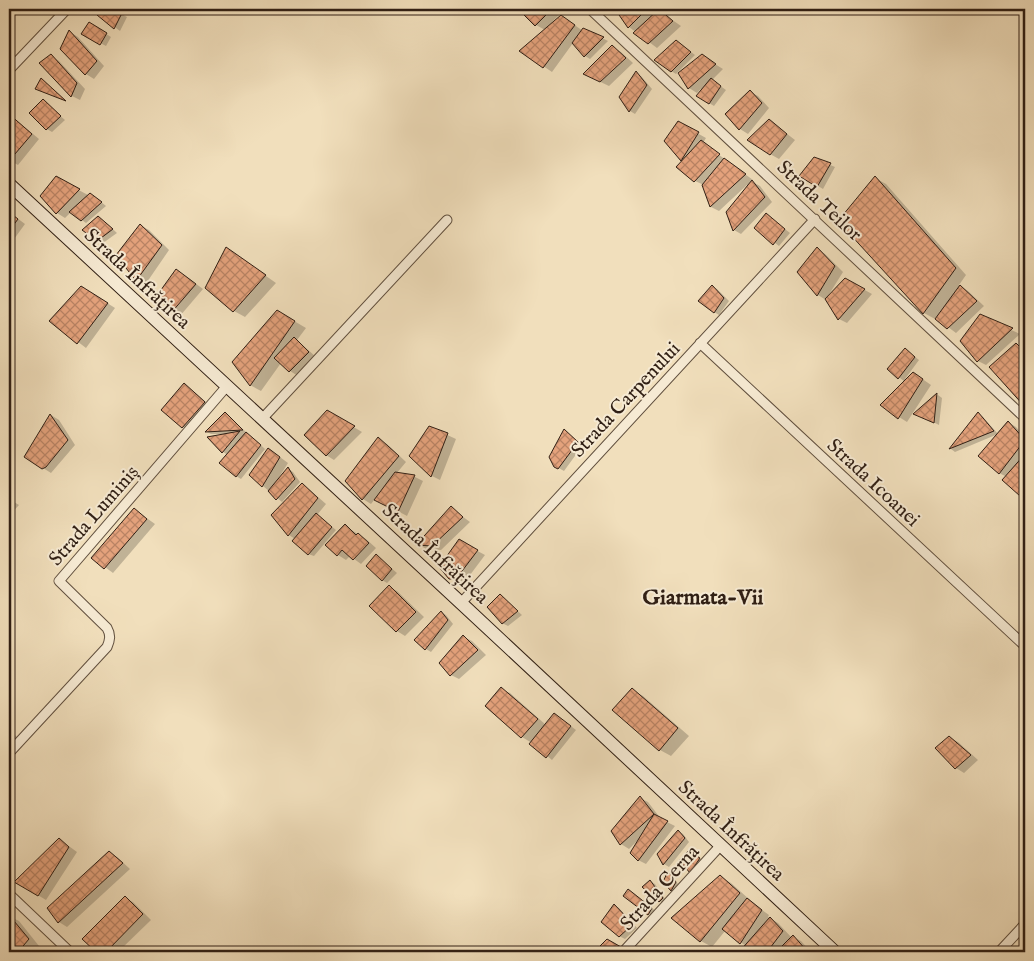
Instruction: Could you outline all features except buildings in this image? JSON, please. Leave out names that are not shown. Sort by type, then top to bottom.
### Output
[{"type":"street","points":[[9,70],[66,9]]},
{"type":"street","name":"Strada Teilor","points":[[590,9],[1025,418]]},
{"type":"street","name":"Strada Înfrățirea","points":[[9,184],[835,952]]},
{"type":"street","name":"Strada Carpenului","points":[[461,603],[815,219]]},
{"type":"street","points":[[262,418],[447,220]]},
{"type":"street","name":"Strada Icoanei","points":[[700,343],[1025,646]]},
{"type":"street","name":"Strada Luminiș","points":[[9,753],[107,647],[110,641],[110,634],[107,628],[59,581],[227,386]]},
{"type":"street","name":"Strada Cerna","points":[[623,952],[721,845]]},
{"type":"street","points":[[9,894],[70,952]]},
{"type":"street","points":[[1000,952],[1025,924]]},
{"type":"district","name":"Giarmata-Vii","points":[[703,596]]}]
